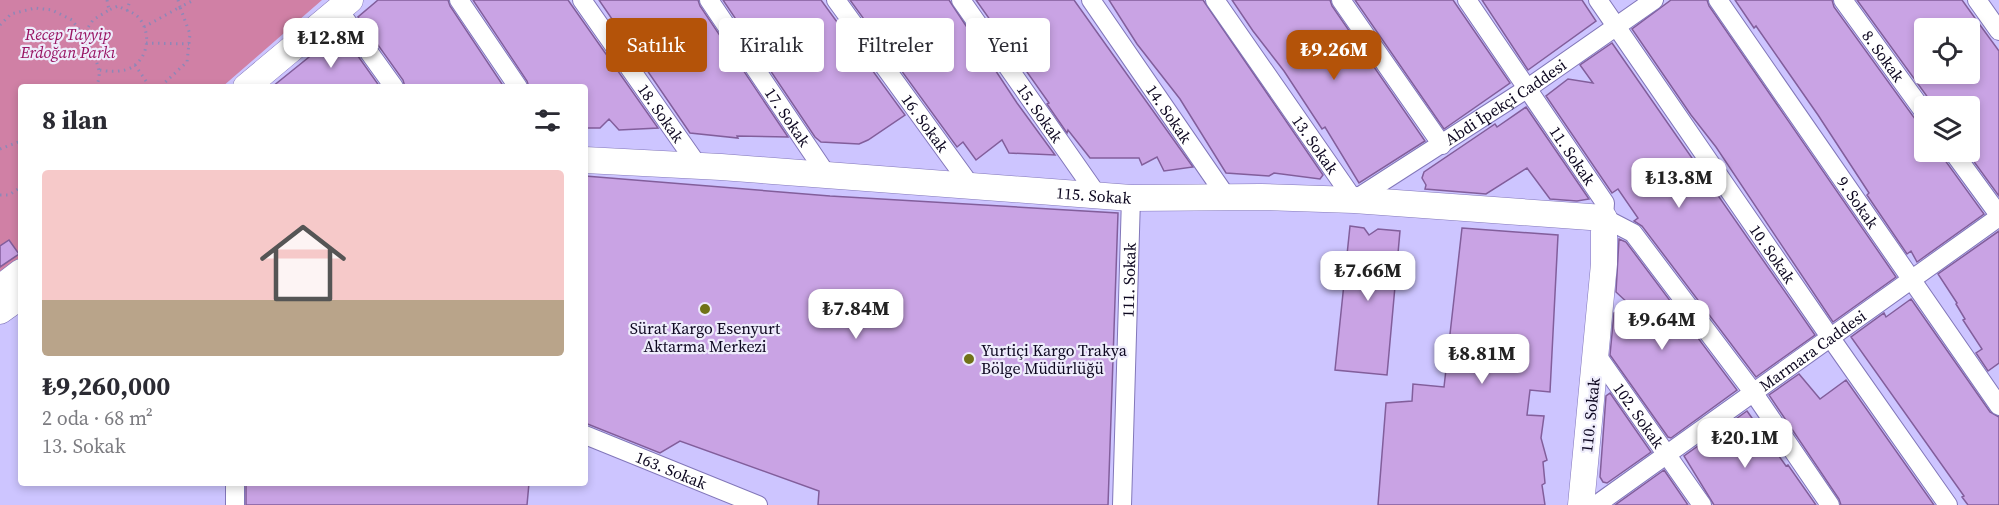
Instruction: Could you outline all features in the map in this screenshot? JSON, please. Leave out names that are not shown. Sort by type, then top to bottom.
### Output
[{"type":"street","points":[[459,0],[516,84]]},
{"type":"street","name":"18. Sokak","points":[[582,0],[699,166]]},
{"type":"street","name":"17. Sokak","points":[[708,0],[827,175]]},
{"type":"street","name":"16. Sokak","points":[[836,0],[971,186]]},
{"type":"street","name":"15. Sokak","points":[[961,0],[1098,196]]},
{"type":"street","name":"14. Sokak","points":[[1091,0],[1228,198]]},
{"type":"street","name":"13. Sokak","points":[[1215,0],[1354,200]]},
{"type":"street","points":[[1341,0],[1442,145]]},
{"type":"street","name":"11. Sokak","points":[[1467,0],[1605,203],[1604,218]]},
{"type":"street","name":"10. Sokak","points":[[1598,0],[1948,505]]},
{"type":"street","name":"Abdi İpekçi Caddesi","points":[[1354,200],[1528,88],[1654,0]]},
{"type":"street","name":"9. Sokak","points":[[1718,0],[1999,406]]},
{"type":"street","name":"8. Sokak","points":[[1843,0],[1914,98]]},
{"type":"street","points":[[1977,0],[1999,31]]},
{"type":"street","points":[[250,84],[344,4],[392,84]]},
{"type":"street","name":"115. Sokak","points":[[588,160],[699,166],[1131,198],[1262,197],[1354,200],[1604,218]]},
{"type":"street","points":[[1960,162],[1999,216]]},
{"type":"street","name":"111. Sokak","points":[[1122,505],[1131,198]]},
{"type":"street","name":"Marmara Caddesi","points":[[1596,505],[1999,216]]},
{"type":"street","points":[[1604,218],[1633,233],[1753,392],[1830,505]]},
{"type":"street","name":"110. Sokak","points":[[1581,505],[1604,264],[1604,218]]},
{"type":"street","points":[[0,288],[18,274]]},
{"type":"street","points":[[0,311],[18,298]]},
{"type":"street","name":"102. Sokak","points":[[1596,354],[1702,505]]},
{"type":"street","name":"163. Sokak","points":[[588,436],[758,505]]},
{"type":"street","points":[[235,486],[235,505]]},
{"type":"path","points":[[107,0],[109,10]]},
{"type":"path","points":[[127,11],[130,0]]},
{"type":"path","points":[[163,84],[187,62],[190,34],[178,0]]},
{"type":"path","points":[[144,27],[194,0]]},
{"type":"path","points":[[83,35],[93,20],[118,6],[139,18],[147,33],[145,54],[132,68],[108,72],[100,70]]},
{"type":"path","points":[[0,25],[11,14],[35,8],[52,10],[72,20],[83,35],[100,70],[97,84]]},
{"type":"path","points":[[146,43],[189,44]]},
{"type":"path","points":[[135,65],[148,84]]},
{"type":"path","points":[[0,149],[18,142]]},
{"type":"path","points":[[0,195],[9,195],[18,189]]},
{"type":"green space","name":"Recep Tayyip Erdoğan Parkı","points":[[0,0],[322,0],[225,84],[18,84],[18,262],[0,273]]},
{"type":"building","points":[[378,0],[448,0],[502,84],[404,84],[358,17]]},
{"type":"building","points":[[473,0],[568,0],[606,54],[606,72],[619,72],[658,128],[619,130],[609,119],[600,128],[588,128],[588,84],[528,84]]},
{"type":"building","points":[[599,0],[698,0],[719,34],[719,72],[744,72],[788,137],[737,136],[738,138],[690,133],[648,72],[707,72],[707,18],[611,18]]},
{"type":"building","points":[[723,0],[821,0],[836,21],[836,72],[874,72],[905,115],[859,144],[821,142],[815,137],[771,72],[824,72],[824,18],[735,18]]},
{"type":"building","points":[[850,0],[949,0],[966,26],[966,72],[997,72],[1055,155],[1009,153],[1002,140],[976,160],[963,142],[957,147],[902,72],[954,72],[954,18],[863,18]]},
{"type":"building","points":[[976,0],[1074,0],[1193,167],[1164,171],[1157,157],[1142,165],[1139,158],[1090,158],[1068,130],[1067,133],[1027,72],[1050,72],[1050,18],[989,18]]},
{"type":"building","points":[[1109,0],[1203,0],[1323,175],[1320,179],[1274,173],[1269,176],[1226,173],[1180,99],[1137,44]]},
{"type":"building","points":[[1232,0],[1330,0],[1425,141],[1359,183],[1325,127],[1322,129],[1284,71]]},
{"type":"building","points":[[1355,0],[1453,0],[1510,83],[1444,129]]},
{"type":"building","points":[[1482,0],[1582,0],[1596,21],[1528,70]]},
{"type":"building","points":[[1671,0],[1707,0],[1896,277],[1833,322],[1716,147],[1691,115],[1632,29]]},
{"type":"building","points":[[1735,0],[1832,0],[1834,7],[1914,118],[1914,162],[1946,162],[1984,214],[1917,262],[1911,251],[1907,254],[1867,195],[1869,193],[1818,115],[1756,26],[1754,28]]},
{"type":"building","points":[[1857,0],[1962,0],[1975,18],[1914,18],[1914,78]]},
{"type":"building","points":[[1980,25],[1999,51],[1999,196],[1974,162],[1980,162],[1980,96],[1927,96],[1918,84],[1980,84]]},
{"type":"building","points":[[343,35],[378,84],[276,84],[324,45],[326,47]]},
{"type":"building","points":[[1612,43],[1815,335],[1756,377],[1642,226],[1634,221],[1638,218],[1618,189],[1612,193],[1546,96],[1568,79],[1593,83],[1580,65]]},
{"type":"building","points":[[1526,107],[1589,199],[1577,201],[1550,199],[1527,168],[1486,194],[1425,189],[1426,185],[1422,178],[1424,172],[1495,124],[1497,127]]},
{"type":"building","points":[[588,176],[830,196],[1118,213],[1108,505],[818,505],[819,491],[680,441],[660,453],[588,424]]},
{"type":"building","points":[[1350,226],[1364,228],[1369,235],[1378,229],[1400,231],[1387,375],[1335,370]]},
{"type":"building","points":[[1462,228],[1558,235],[1550,392],[1530,390],[1527,415],[1544,416],[1541,438],[1547,460],[1543,462],[1545,483],[1542,485],[1545,505],[1378,505],[1386,403],[1412,401],[1413,384],[1444,387]]},
{"type":"building","points":[[1999,231],[1999,363],[1988,371],[1976,353],[1982,349],[1938,274]]},
{"type":"building","points":[[1619,239],[1626,242],[1737,390],[1671,438],[1668,437],[1610,355],[1614,313],[1629,304],[1616,292]]},
{"type":"building","points":[[9,240],[18,255],[0,267],[0,246]]},
{"type":"building","points":[[1911,299],[1990,412],[1999,417],[1999,505],[1968,505],[1962,497],[1964,496],[1851,337],[1884,313],[1886,317]]},
{"type":"building","points":[[1799,374],[1820,399],[1846,380],[1934,505],[1841,505],[1769,395]]},
{"type":"building","points":[[1610,393],[1651,452],[1607,483],[1603,482],[1600,477],[1606,396]]},
{"type":"building","points":[[1747,411],[1816,505],[1714,505],[1684,456]]},
{"type":"building","points":[[1664,470],[1688,505],[1615,505]]},
{"type":"building","points":[[246,486],[529,486],[527,505],[246,505]]},
{"type":"place","name":"Sürat Kargo Esenyurt Aktarma Merkezi","points":[[705,309]]},
{"type":"place","name":"Yurtiçi Kargo Trakya Bölge Müdürlüğü","points":[[969,359]]}]
